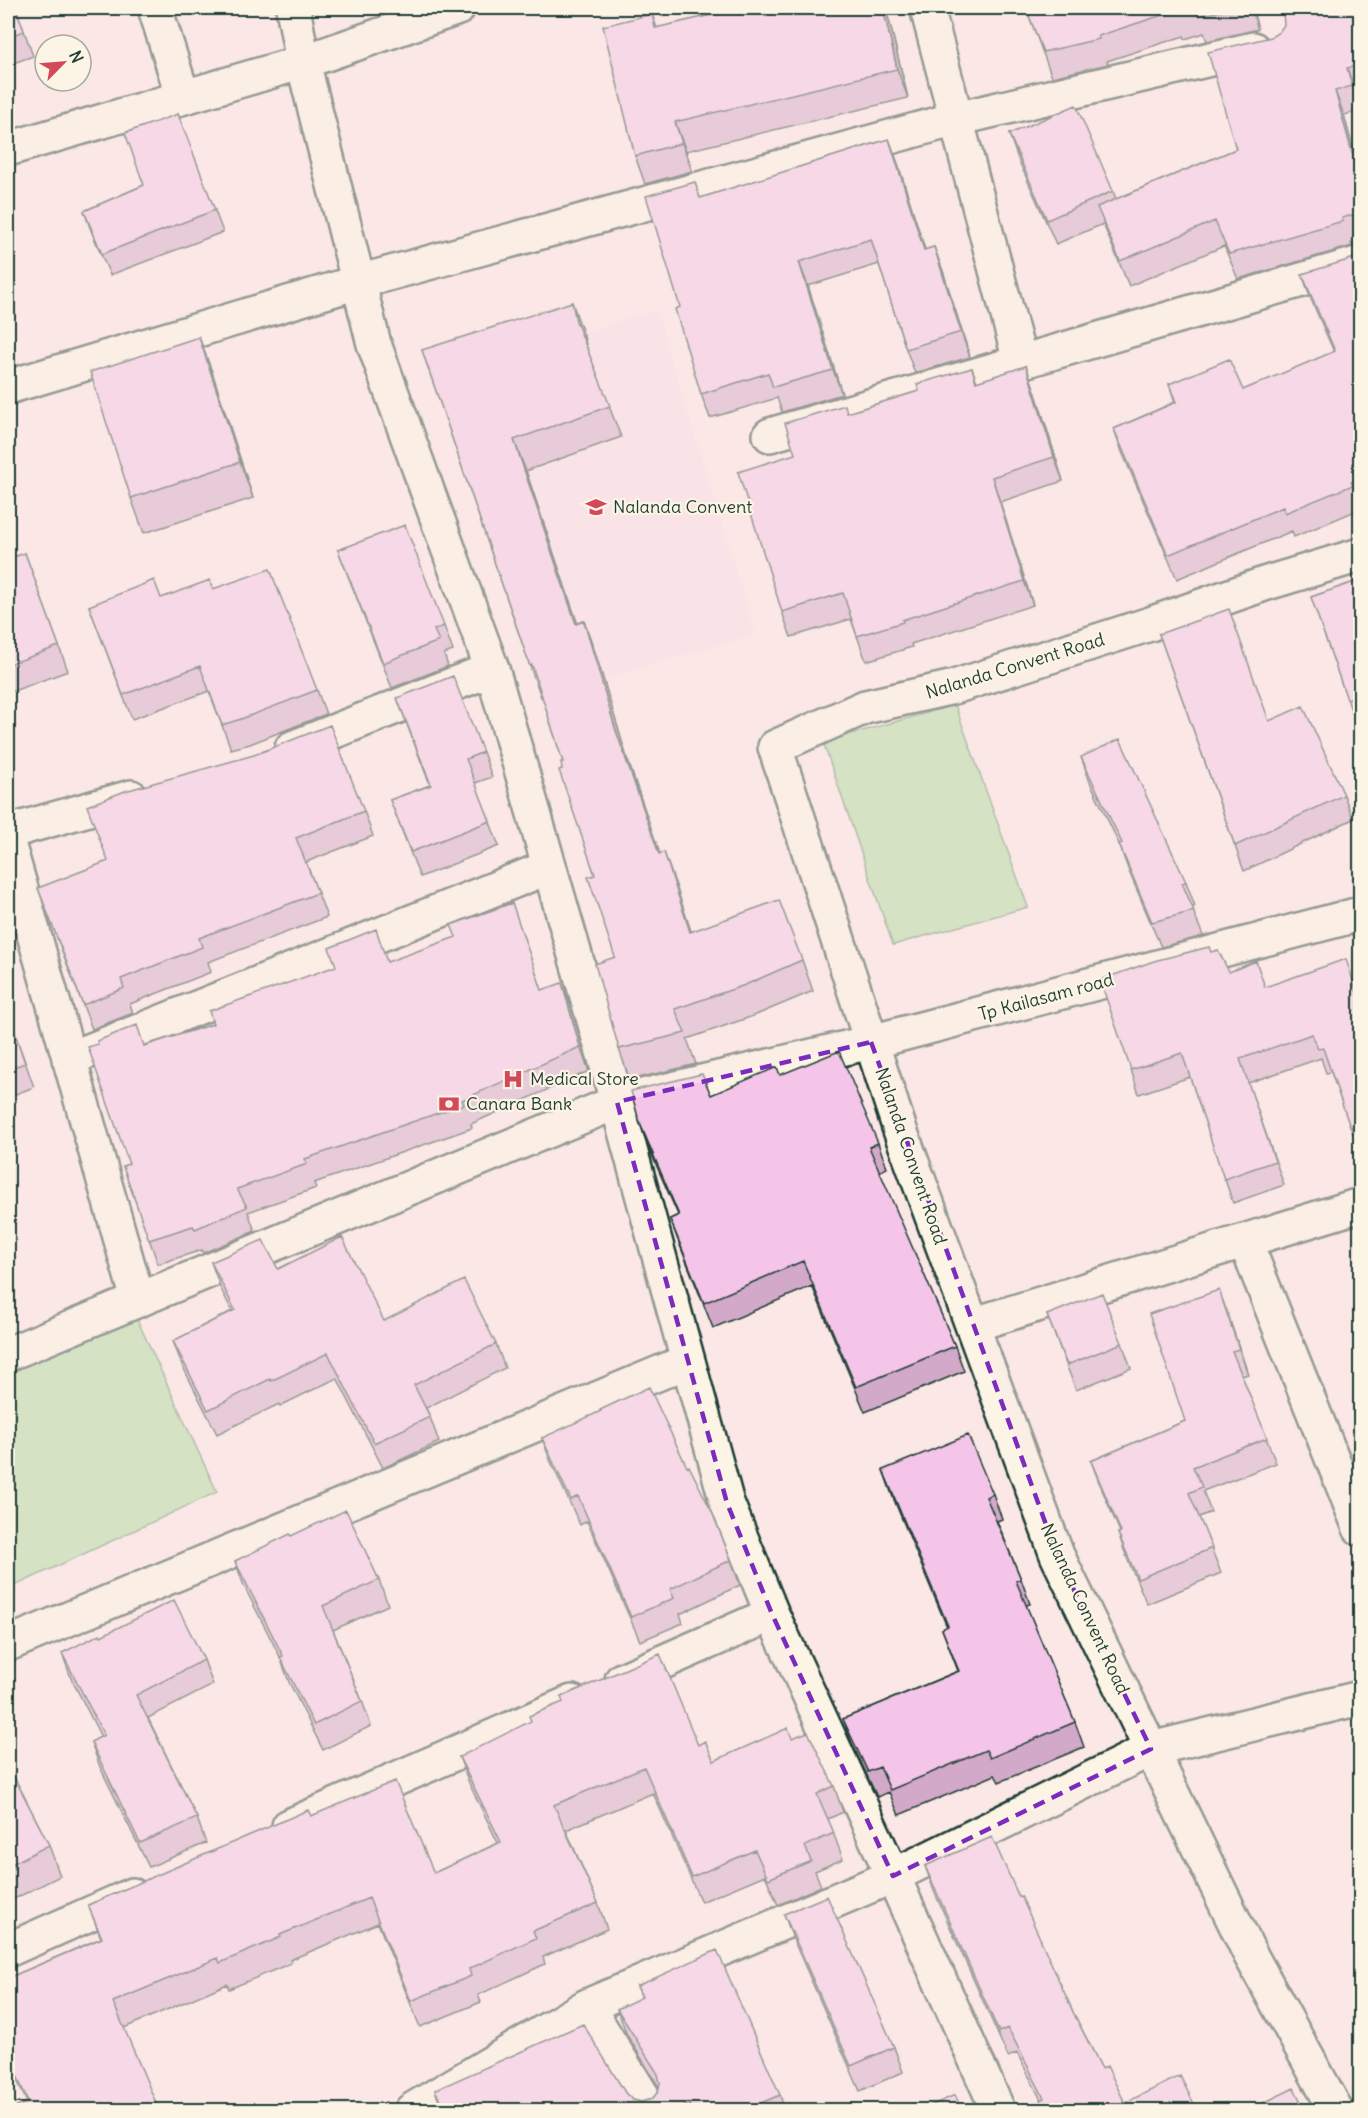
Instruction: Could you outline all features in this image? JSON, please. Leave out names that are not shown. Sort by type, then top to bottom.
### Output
[{"type":"street","points":[[155,8],[183,97]]},
{"type":"street","points":[[293,8],[303,62],[374,344],[492,669],[617,1101],[727,1503],[772,1614],[998,2110]]},
{"type":"street","points":[[8,149],[303,62],[458,8]]},
{"type":"street","points":[[927,8],[1020,361]]},
{"type":"street","points":[[8,387],[358,282],[956,119],[1275,44]]},
{"type":"street","points":[[770,435],[1360,262]]},
{"type":"street","name":"Nalanda Convent Road","points":[[1336,2110],[1250,1954],[1057,1555],[900,1130],[775,747],[866,707],[954,687],[1150,624],[1267,583],[1360,555]]},
{"type":"street","points":[[267,758],[492,669]]},
{"type":"street","points":[[8,832],[155,791]]},
{"type":"street","points":[[8,843],[138,1300]]},
{"type":"street","points":[[69,1059],[549,867]]},
{"type":"street","name":"Tp Kailasam road","points":[[8,1354],[617,1101],[871,1042],[1360,914]]},
{"type":"street","points":[[972,1325],[1360,1205]]},
{"type":"street","points":[[1245,1241],[1360,1528]]},
{"type":"street","points":[[8,1644],[688,1361]]},
{"type":"street","points":[[259,1840],[772,1614]]},
{"type":"street","points":[[412,2110],[586,2006],[893,1876],[1151,1749],[1360,1698]]},
{"type":"street","points":[[8,1950],[160,1883]]},
{"type":"street","points":[[586,2006],[651,2110]]},
{"type":"highlighted area","points":[[871,1042],[1057,1555],[1151,1749],[893,1876],[772,1614],[727,1503],[617,1102]]},
{"type":"shaded area","name":"Nalanda Convent","points":[[656,310],[755,634],[541,697],[433,380]]},
{"type":"green space","points":[[955,705],[1028,907],[893,945],[823,742]]},
{"type":"green space","points":[[129,1302],[217,1492],[8,1589],[8,1359]]},
{"type":"building","points":[[8,8],[16,8],[24,31],[8,37]]},
{"type":"building","points":[[742,8],[883,8],[897,69],[675,122],[682,143],[635,156],[603,26],[652,14],[655,28]]},
{"type":"building","points":[[1026,8],[1196,8],[1176,14],[1175,11],[1098,36],[1099,39],[1043,52]]},
{"type":"building","points":[[1196,8],[1234,8],[1198,16]]},
{"type":"building","points":[[1301,8],[1360,8],[1360,65],[1347,68],[1352,86],[1335,91],[1360,182],[1360,213],[1342,218],[1343,221],[1229,254],[1215,221],[1120,261],[1097,207],[1236,149],[1208,52],[1271,37],[1284,25],[1283,12]]},
{"type":"building","points":[[1076,105],[1113,191],[1047,220],[1009,134]]},
{"type":"building","points":[[178,114],[215,210],[102,254],[84,211],[144,185],[125,133]]},
{"type":"building","points":[[889,139],[924,250],[934,247],[961,332],[906,349],[871,239],[799,262],[833,370],[773,387],[768,373],[701,394],[675,309],[680,307],[646,196],[695,182],[700,198]]},
{"type":"building","points":[[1358,257],[1360,263],[1360,478],[1351,482],[1353,485],[1285,513],[1283,507],[1168,555],[1114,429],[1176,402],[1169,384],[1229,359],[1243,390],[1335,351],[1302,274]]},
{"type":"building","points":[[572,302],[576,321],[610,406],[514,440],[576,624],[584,621],[615,728],[659,854],[664,852],[690,932],[779,900],[802,960],[745,985],[675,1009],[685,1033],[619,1049],[595,964],[615,957],[588,877],[595,875],[559,770],[562,769],[561,762],[563,762],[532,665],[530,666],[422,350]]},
{"type":"building","points":[[199,337],[240,462],[131,498],[90,372]]},
{"type":"building","points":[[1026,366],[1054,457],[992,477],[1024,581],[857,636],[843,593],[782,612],[738,472],[795,454],[785,423],[845,405],[847,413],[919,391],[917,384],[972,368],[976,382]]},
{"type":"building","points":[[405,525],[444,626],[434,630],[439,641],[383,663],[338,550]]},
{"type":"building","points":[[25,553],[59,646],[8,665],[8,559]]},
{"type":"building","points":[[270,569],[317,690],[222,725],[200,666],[123,695],[89,606],[154,580],[161,598],[210,580],[213,589]]},
{"type":"building","points":[[1360,580],[1360,694],[1347,699],[1311,597]]},
{"type":"building","points":[[1229,609],[1269,721],[1303,706],[1344,795],[1235,846],[1159,634]]},
{"type":"building","points":[[453,676],[483,752],[466,759],[490,821],[411,852],[390,800],[431,785],[397,698]]},
{"type":"building","points":[[330,725],[364,811],[296,838],[318,893],[199,938],[202,947],[121,979],[124,988],[83,1005],[38,888],[108,861],[87,806],[125,791],[254,755]]},
{"type":"building","points":[[1120,739],[1186,882],[1182,883],[1194,911],[1152,922],[1119,844],[1122,843],[1081,757]]},
{"type":"building","points":[[512,903],[542,990],[562,983],[580,1047],[462,1100],[464,1104],[305,1159],[307,1164],[237,1189],[247,1207],[195,1229],[193,1226],[149,1240],[123,1166],[129,1164],[88,1047],[137,1025],[144,1046],[213,1024],[209,1011],[336,966],[329,948],[376,929],[387,962],[456,937],[451,925]]},
{"type":"building","points":[[1209,947],[1211,952],[1218,950],[1229,972],[1256,961],[1265,987],[1346,959],[1360,1002],[1360,1124],[1350,1127],[1323,1048],[1318,1049],[1312,1034],[1240,1059],[1275,1161],[1224,1179],[1182,1053],[1131,1070],[1100,980],[1154,961]]},
{"type":"building","points":[[8,1014],[25,1063],[8,1069]]},
{"type":"building","points":[[839,1051],[878,1143],[869,1147],[955,1346],[856,1387],[803,1261],[704,1303],[670,1219],[679,1215],[639,1121],[631,1091],[702,1074],[711,1095],[777,1067],[780,1075]]},
{"type":"building","points":[[342,1237],[384,1321],[464,1280],[496,1344],[414,1385],[430,1417],[374,1443],[328,1353],[208,1410],[173,1341],[235,1310],[211,1262],[263,1240],[278,1269]]},
{"type":"building","points":[[1219,1290],[1239,1349],[1232,1351],[1267,1438],[1193,1467],[1202,1487],[1189,1493],[1212,1548],[1138,1579],[1091,1461],[1185,1421],[1149,1314]]},
{"type":"building","points":[[1102,1293],[1122,1343],[1067,1365],[1047,1315]]},
{"type":"building","points":[[649,1387],[687,1467],[689,1466],[712,1512],[731,1560],[670,1589],[674,1598],[631,1617],[578,1496],[571,1500],[542,1438]]},
{"type":"building","points":[[968,1435],[993,1494],[986,1497],[1021,1579],[1016,1581],[1075,1722],[990,1758],[986,1750],[890,1790],[880,1767],[868,1772],[843,1719],[959,1671],[942,1629],[948,1626],[883,1470]]},
{"type":"building","points":[[346,1510],[379,1580],[323,1606],[362,1701],[314,1725],[280,1657],[283,1656],[235,1561]]},
{"type":"building","points":[[174,1600],[204,1660],[136,1695],[197,1818],[140,1843],[91,1742],[104,1735],[62,1653]]},
{"type":"building","points":[[660,1654],[698,1745],[705,1741],[714,1761],[788,1728],[792,1738],[808,1732],[834,1786],[817,1794],[834,1833],[805,1846],[811,1861],[768,1879],[755,1850],[692,1877],[644,1767],[554,1805],[598,1903],[533,1931],[536,1938],[469,1969],[471,1976],[411,2001],[369,1898],[220,1963],[218,1958],[113,2002],[159,2110],[9,2110],[28,2102],[8,2054],[8,1978],[102,1938],[88,1905],[308,1810],[311,1816],[395,1781],[434,1873],[501,1842],[459,1757],[531,1721],[529,1716],[563,1702],[561,1697]]},
{"type":"building","points":[[8,1765],[49,1845],[8,1866]]},
{"type":"building","points":[[992,1837],[1074,2014],[1102,2069],[1107,2066],[1125,2103],[1180,2076],[1197,2110],[1046,2110],[1040,2100],[1044,2098],[1008,2028],[999,2032],[925,1866]]},
{"type":"building","points":[[827,1896],[894,2047],[851,2066],[784,1914]]},
{"type":"building","points":[[717,1950],[780,2095],[744,2110],[692,2110],[689,2104],[674,2110],[445,2110],[435,2090],[583,2024],[626,2094],[633,2100],[641,2102],[652,2099],[658,2092],[660,2083],[658,2074],[617,2009],[642,1997],[637,1986]]},
{"type":"building","points":[[1294,2088],[1305,2110],[1249,2110]]},
{"type":"building","points":[[955,2095],[962,2110],[921,2110]]},
{"type":"place","name":"Nalanda Convent","points":[[596,507]]},
{"type":"place","name":"Medical Store","points":[[513,1079]]},
{"type":"place","name":"Canara Bank","points":[[449,1104]]}]
